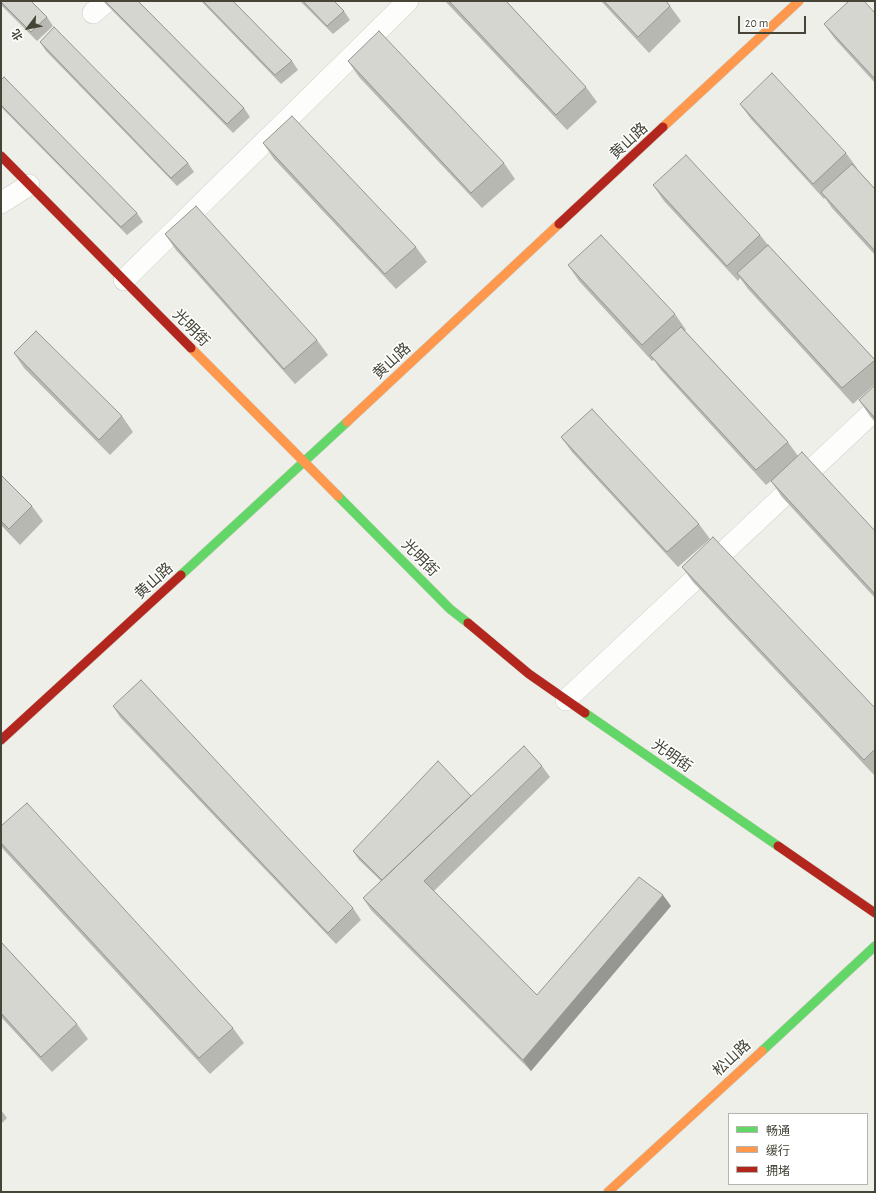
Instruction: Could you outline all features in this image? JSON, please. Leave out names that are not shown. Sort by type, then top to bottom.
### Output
[{"type":"street","points":[[124,280],[408,1]]},
{"type":"street","name":"黄山路","points":[[1,740],[304,462],[799,1]]},
{"type":"street","name":"光明街","points":[[1,156],[450,609],[529,674],[875,913]]},
{"type":"street","points":[[1,203],[30,185]]},
{"type":"street","points":[[566,700],[875,410]]},
{"type":"street","name":"松山路","points":[[608,1192],[875,946]]},
{"type":"building","points":[[1,1],[31,1],[47,17],[31,32]]},
{"type":"building","points":[[105,1],[138,1],[244,108],[227,124]]},
{"type":"building","points":[[203,1],[233,1],[292,61],[275,75]]},
{"type":"building","points":[[303,1],[334,1],[344,11],[327,26]]},
{"type":"building","points":[[449,1],[506,1],[586,87],[556,115]]},
{"type":"building","points":[[604,1],[666,1],[670,6],[638,37]]},
{"type":"building","points":[[849,1],[864,1],[875,13],[875,79],[824,24]]},
{"type":"building","points":[[54,27],[188,163],[171,178],[40,42]]},
{"type":"building","points":[[379,31],[504,163],[471,193],[348,61]]},
{"type":"building","points":[[772,73],[846,153],[813,184],[740,104]]},
{"type":"building","points":[[4,77],[137,213],[121,227],[1,105],[1,80]]},
{"type":"building","points":[[292,116],[416,247],[385,274],[263,143]]},
{"type":"building","points":[[686,155],[760,235],[727,266],[653,185]]},
{"type":"building","points":[[852,164],[875,189],[875,251],[821,192]]},
{"type":"building","points":[[196,206],[317,340],[284,369],[165,234]]},
{"type":"building","points":[[601,235],[675,314],[642,345],[568,265]]},
{"type":"building","points":[[768,245],[875,360],[842,388],[737,273]]},
{"type":"building","points":[[681,327],[788,442],[756,470],[650,355]]},
{"type":"building","points":[[36,331],[122,416],[99,440],[14,353]]},
{"type":"building","points":[[875,385],[875,418],[859,400]]},
{"type":"building","points":[[592,409],[699,524],[667,552],[561,437]]},
{"type":"building","points":[[802,452],[875,531],[875,594],[771,481]]},
{"type":"building","points":[[1,475],[32,506],[9,529],[1,521]]},
{"type":"building","points":[[713,537],[875,708],[875,749],[864,760],[682,567]]},
{"type":"building","points":[[141,680],[353,908],[328,933],[113,706]]},
{"type":"building","points":[[524,746],[542,766],[424,881],[537,995],[639,877],[663,895],[523,1060],[363,898]]},
{"type":"building","points":[[438,761],[471,796],[382,880],[353,851]]},
{"type":"building","points":[[27,803],[233,1028],[199,1058],[1,843],[1,826]]},
{"type":"building","points":[[1,942],[77,1024],[41,1057],[1,1013]]},
{"type":"traffic: fast","points":[[181,575],[347,422]]},
{"type":"traffic: fast","points":[[338,496],[450,609],[468,623]]},
{"type":"traffic: fast","points":[[585,713],[778,846]]},
{"type":"traffic: fast","points":[[762,1051],[875,946]]},
{"type":"traffic: slow","points":[[663,127],[799,1]]},
{"type":"traffic: slow","points":[[347,422],[559,224]]},
{"type":"traffic: slow","points":[[191,348],[338,496]]},
{"type":"traffic: slow","points":[[608,1192],[762,1051]]},
{"type":"traffic: jam","points":[[559,224],[663,127]]},
{"type":"traffic: jam","points":[[1,156],[191,348]]},
{"type":"traffic: jam","points":[[1,740],[181,575]]},
{"type":"traffic: jam","points":[[468,623],[529,674],[585,713]]},
{"type":"traffic: jam","points":[[778,846],[875,913]]}]
